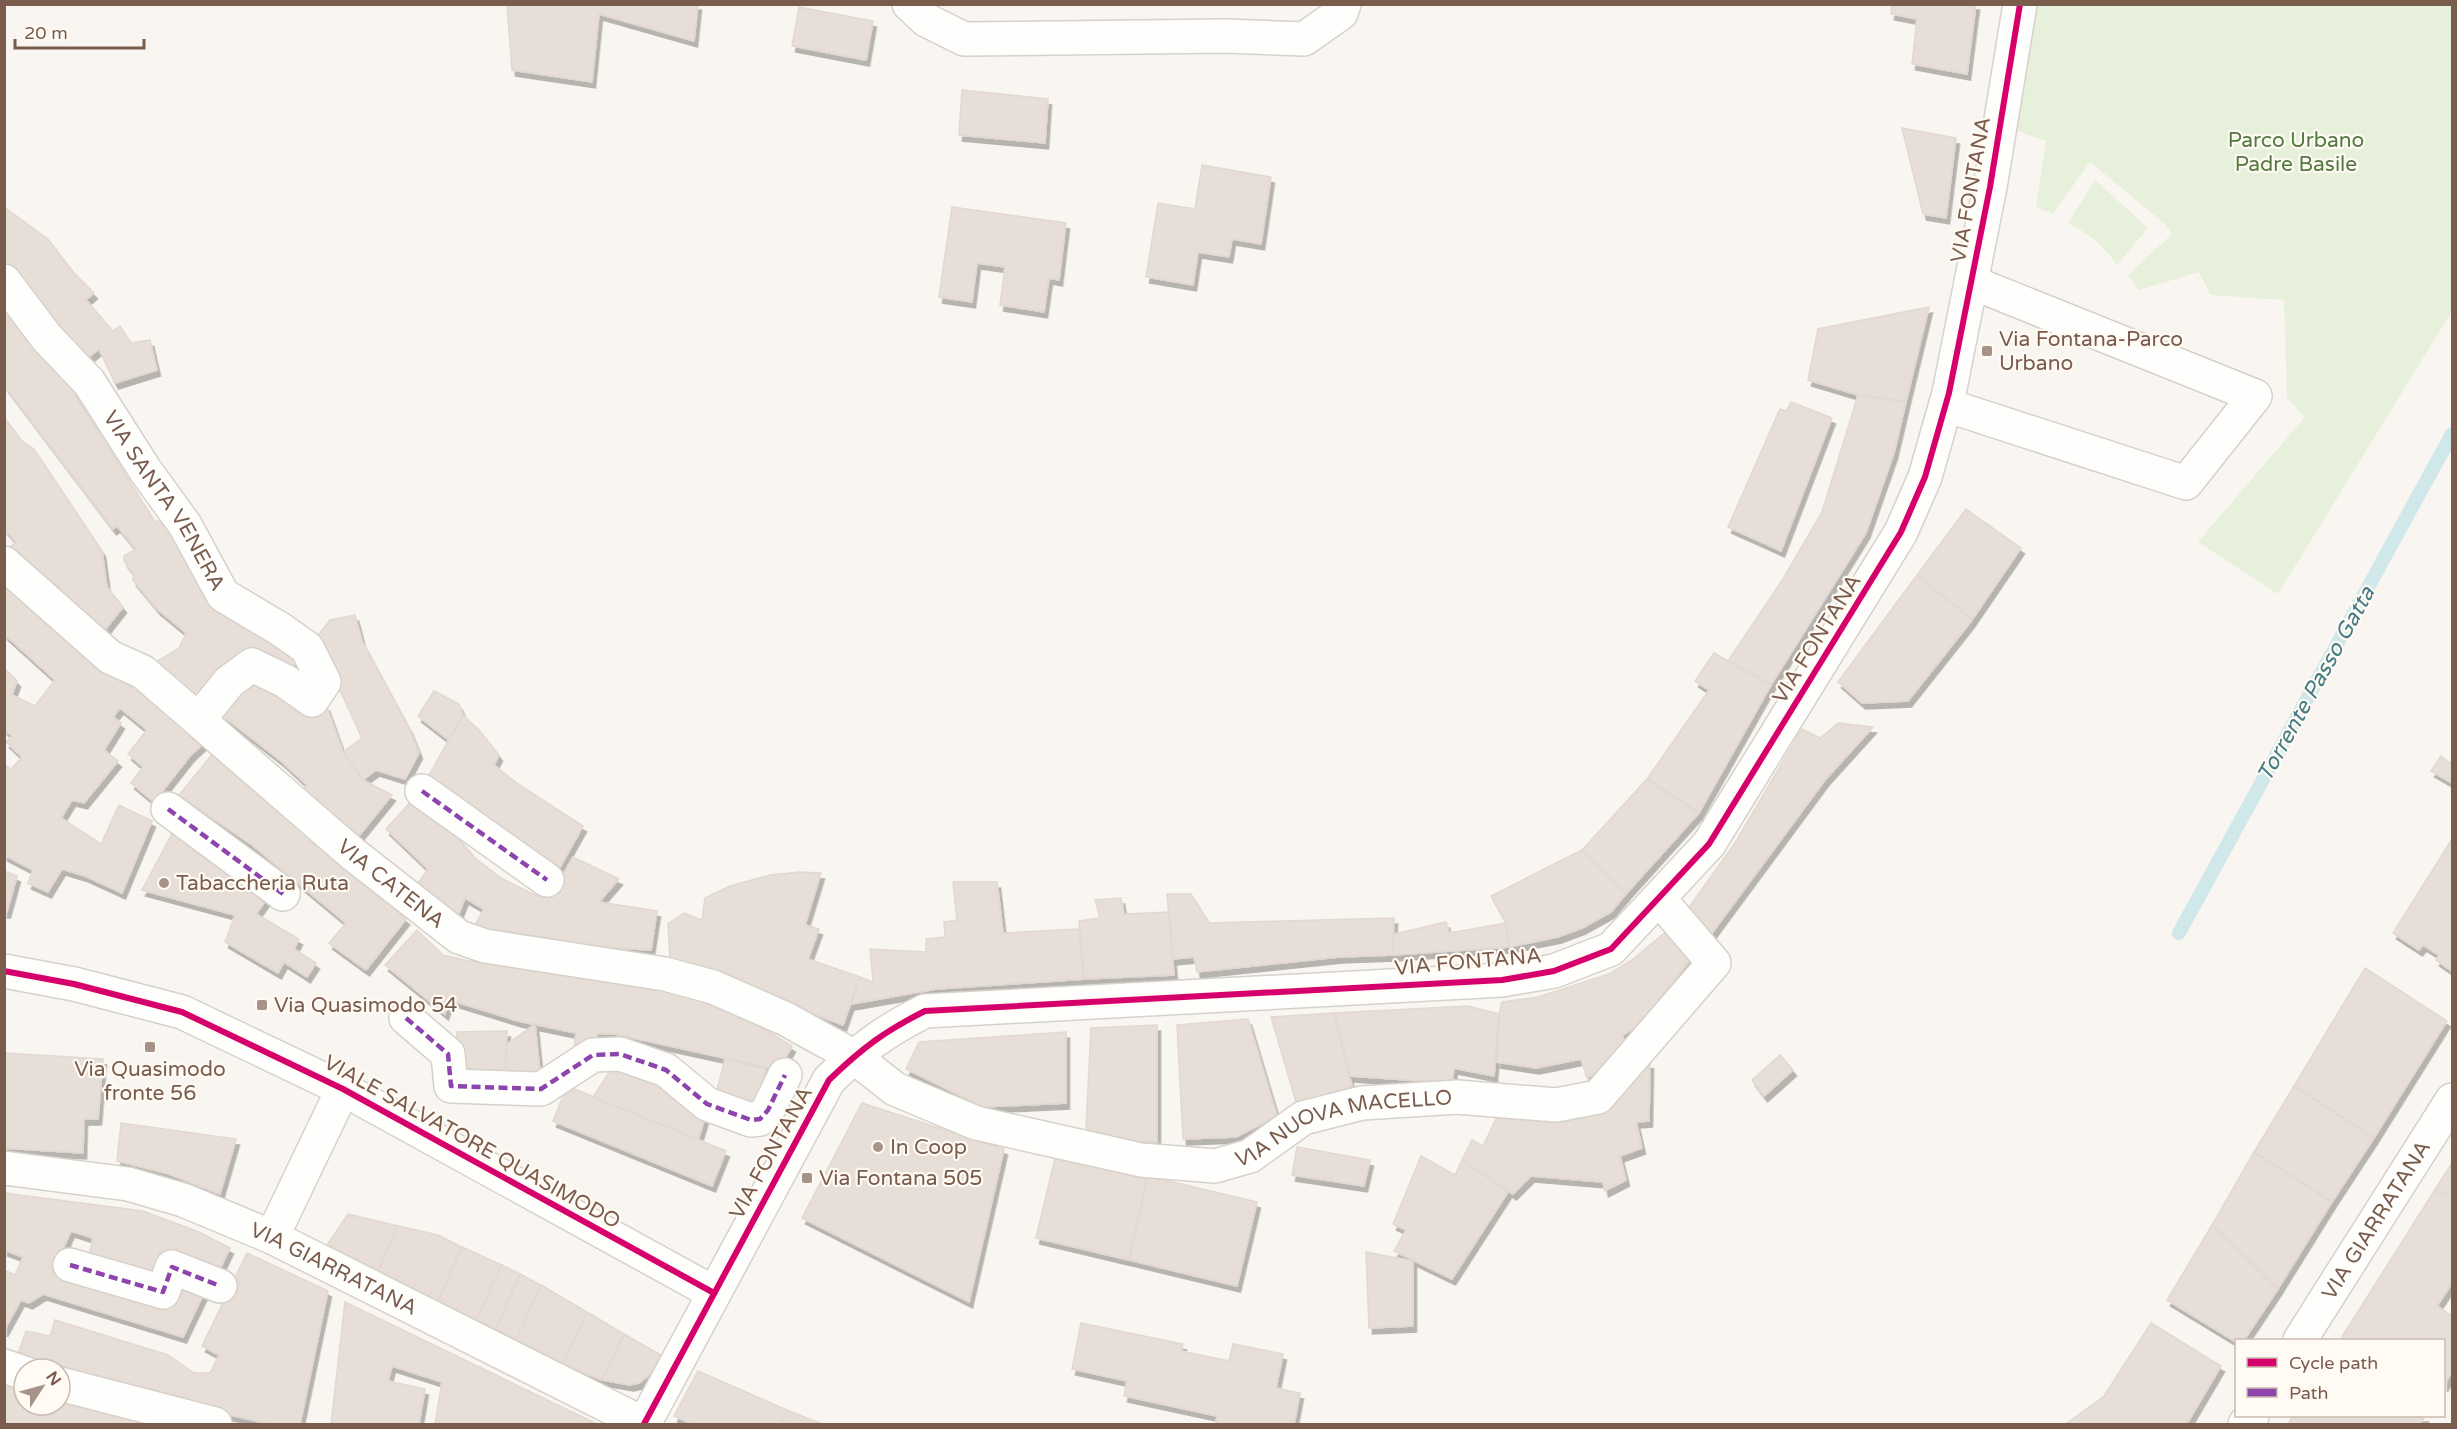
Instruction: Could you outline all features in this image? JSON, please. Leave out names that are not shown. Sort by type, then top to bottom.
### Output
[{"type":"street","points":[[909,4],[926,20],[964,39],[1226,36],[1304,39],[1341,13],[1344,4]]},
{"type":"street","name":"VIA FONTANA","points":[[644,1424],[830,1080],[853,1056],[889,1029],[925,1011],[1502,980],[1554,971],[1611,949],[1660,900],[1710,844],[1901,532],[1925,477],[1946,405],[1971,282],[1990,187],[2020,4]]},
{"type":"street","name":"VIA SANTA VENERA","points":[[4,281],[47,338],[88,382],[184,525],[223,595],[307,648],[324,682],[312,700],[285,681],[252,665],[229,682],[199,719]]},
{"type":"street","points":[[1946,405],[2186,483],[2255,396],[1971,282]]},
{"type":"street","name":"VIA CATENA","points":[[4,563],[110,657],[143,672],[353,854],[459,937],[485,946],[665,974],[713,987],[786,1019],[853,1056]]},
{"type":"street","points":[[422,791],[547,879]]},
{"type":"street","points":[[168,809],[283,894]]},
{"type":"street","name":"VIA NUOVA MACELLO","points":[[853,1056],[895,1089],[976,1123],[1141,1160],[1215,1166],[1250,1156],[1304,1118],[1362,1103],[1457,1097],[1556,1105],[1598,1097],[1714,963],[1660,900]]},
{"type":"street","name":"VIALE SALVATORE QUASIMODO","points":[[4,971],[74,984],[182,1012],[343,1089],[714,1293]]},
{"type":"street","points":[[406,1017],[448,1054],[451,1086],[541,1089],[593,1055],[620,1054],[666,1070],[707,1104],[751,1120],[760,1119],[768,1110],[785,1075]]},
{"type":"street","points":[[272,1237],[343,1089]]},
{"type":"street","name":"VIA GIARRATANA","points":[[2301,1339],[2452,1100]]},
{"type":"street","name":"VIA GIARRATANA","points":[[4,1168],[128,1184],[183,1200],[272,1237],[644,1424]]},
{"type":"street","points":[[70,1265],[163,1292],[172,1267],[220,1286]]},
{"type":"street","points":[[72,1387],[215,1425]]},
{"type":"green space","name":"Parco Urbano Padre Basile","points":[[2036,5],[2452,5],[2452,311],[2278,594],[2198,542],[2305,417],[2287,398],[2284,300],[2211,295],[2199,272],[2139,290],[2128,275],[2172,234],[2165,224],[2090,162],[2053,213],[2036,208],[2046,141],[2017,131]]},
{"type":"green space","points":[[2095,180],[2148,228],[2117,265],[2095,241],[2068,223]]},
{"type":"building","points":[[507,4],[698,4],[694,41],[599,14],[592,82],[512,70]]},
{"type":"building","points":[[1892,4],[1976,4],[1967,74],[1912,64],[1917,19],[1891,14]]},
{"type":"building","points":[[799,7],[873,21],[866,60],[792,46]]},
{"type":"building","points":[[962,90],[1048,99],[1045,143],[959,135]]},
{"type":"building","points":[[1902,128],[1956,138],[1946,218],[1923,214]]},
{"type":"building","points":[[1202,165],[1271,177],[1261,244],[1232,239],[1229,257],[1198,252],[1193,285],[1146,277],[1158,203],[1195,209]]},
{"type":"building","points":[[952,207],[1066,223],[1059,280],[1049,278],[1044,312],[1000,305],[1005,267],[977,263],[972,302],[939,297]]},
{"type":"building","points":[[7,209],[48,239],[74,273],[94,293],[86,300],[113,331],[120,326],[131,343],[150,340],[157,370],[115,383],[99,349],[80,364],[4,266],[4,211]]},
{"type":"building","points":[[4,299],[82,387],[75,395],[155,522],[166,518],[299,657],[288,676],[242,655],[195,702],[153,664],[179,648],[186,633],[157,609],[133,580],[134,574],[124,561],[124,556],[136,549],[117,526],[113,529],[4,385]]},
{"type":"building","points":[[1929,307],[1906,402],[1858,395],[1808,380],[1818,329]]},
{"type":"building","points":[[1858,395],[1906,402],[1894,453],[1866,533],[1771,685],[1728,661],[1783,579],[1822,512]]},
{"type":"building","points":[[1791,402],[1832,418],[1781,551],[1728,527],[1780,409],[1786,411]]},
{"type":"building","points":[[4,417],[22,441],[34,449],[102,551],[107,587],[123,607],[101,635],[79,614],[55,583],[48,591],[9,548],[16,542],[4,528]]},
{"type":"building","points":[[1966,509],[2021,548],[1972,620],[1917,575]]},
{"type":"building","points":[[1917,575],[1972,620],[1908,701],[1862,703],[1838,682]]},
{"type":"building","points":[[4,585],[135,680],[208,739],[190,756],[154,802],[131,783],[143,767],[128,754],[147,730],[120,708],[113,717],[121,723],[104,750],[118,761],[84,803],[72,800],[61,818],[101,844],[119,805],[152,821],[122,893],[85,876],[62,869],[48,892],[28,883],[33,870],[4,855],[4,764],[11,769],[22,757],[6,742],[12,736],[4,729],[4,668],[17,681],[12,695],[35,706],[55,680],[4,634]]},
{"type":"building","points":[[355,615],[362,641],[409,728],[419,753],[405,779],[376,770],[363,780],[343,752],[362,738],[316,638],[330,620]]},
{"type":"building","points":[[1714,653],[1771,685],[1699,813],[1647,779],[1709,690],[1695,681]]},
{"type":"building","points":[[264,674],[316,717],[326,705],[343,752],[363,780],[392,795],[358,837],[303,790],[307,785],[281,761],[222,715],[244,685]]},
{"type":"building","points":[[434,691],[459,704],[463,715],[449,740],[418,716]]},
{"type":"building","points":[[463,715],[479,730],[499,755],[494,765],[518,784],[583,826],[558,871],[425,782]]},
{"type":"building","points":[[1838,723],[1873,727],[1825,780],[1709,937],[1685,913],[1735,843],[1802,729],[1820,738]]},
{"type":"building","points":[[215,751],[377,891],[406,919],[366,970],[329,943],[346,923],[252,845],[179,795]]},
{"type":"building","points":[[2441,756],[2450,763],[2452,760],[2452,783],[2431,771]]},
{"type":"building","points":[[1647,779],[1699,813],[1626,894],[1582,850]]},
{"type":"building","points":[[416,796],[446,823],[475,858],[501,878],[539,897],[554,891],[573,857],[619,879],[599,902],[657,911],[651,950],[557,945],[514,933],[474,927],[484,909],[465,898],[458,916],[416,886],[428,869],[386,829]]},
{"type":"building","points":[[175,828],[271,893],[256,914],[299,939],[294,949],[316,963],[307,977],[284,962],[278,973],[225,942],[235,915],[142,890]]},
{"type":"building","points":[[2452,839],[2452,971],[2436,960],[2439,955],[2423,945],[2419,950],[2393,933]]},
{"type":"building","points":[[1582,850],[1626,894],[1611,912],[1582,928],[1558,937],[1509,947],[1506,923],[1491,896]]},
{"type":"building","points":[[4,871],[17,876],[7,912],[4,912]]},
{"type":"building","points":[[800,872],[821,873],[805,925],[819,929],[808,959],[860,977],[843,1025],[670,959],[668,924],[684,913],[702,920],[705,898],[730,886],[770,875]]},
{"type":"building","points":[[953,882],[997,882],[1003,933],[1079,929],[1084,979],[936,989],[851,1004],[860,977],[873,982],[870,949],[926,952],[926,939],[945,937],[944,922],[957,920]]},
{"type":"building","points":[[1167,894],[1191,894],[1209,923],[1394,918],[1393,955],[1339,957],[1197,972],[1194,957],[1173,959]]},
{"type":"building","points":[[1121,898],[1124,914],[1169,912],[1174,975],[1084,979],[1079,921],[1100,918],[1095,900]]},
{"type":"building","points":[[1446,922],[1449,933],[1506,923],[1509,947],[1393,955],[1394,934]]},
{"type":"building","points":[[1674,925],[1694,955],[1640,1024],[1622,1036],[1628,1047],[1601,1064],[1603,1068],[1587,1078],[1581,1059],[1536,1068],[1497,1062],[1499,1014],[1502,1002],[1538,997],[1609,974],[1632,960]]},
{"type":"building","points":[[417,930],[443,955],[469,961],[546,966],[714,998],[792,1046],[779,1070],[615,1034],[597,1034],[597,1048],[574,1050],[576,1033],[518,1021],[450,1000],[445,1014],[385,965]]},
{"type":"building","points":[[2365,968],[2447,1021],[2374,1138],[2294,1086]]},
{"type":"building","points":[[1468,1006],[1499,1014],[1494,1076],[1454,1068],[1452,1083],[1350,1076],[1334,1013]]},
{"type":"building","points":[[1334,1013],[1352,1086],[1298,1109],[1271,1017]]},
{"type":"building","points":[[1248,1019],[1277,1116],[1236,1137],[1183,1139],[1177,1025]]},
{"type":"building","points":[[535,1024],[541,1082],[505,1080],[506,1045]]},
{"type":"building","points":[[1157,1025],[1157,1142],[1116,1141],[1086,1128],[1091,1028]]},
{"type":"building","points":[[507,1031],[505,1080],[455,1078],[457,1032]]},
{"type":"building","points":[[1066,1032],[1066,1103],[983,1107],[906,1069],[919,1042]]},
{"type":"building","points":[[4,1053],[103,1059],[98,1119],[84,1119],[83,1153],[4,1148]]},
{"type":"building","points":[[1780,1055],[1793,1070],[1764,1096],[1752,1080]]},
{"type":"building","points":[[725,1059],[766,1069],[753,1114],[714,1101]]},
{"type":"building","points":[[1641,1062],[1650,1063],[1649,1121],[1636,1122],[1642,1148],[1620,1156],[1626,1180],[1605,1191],[1603,1182],[1531,1176],[1513,1194],[1462,1160],[1472,1140],[1483,1146],[1496,1119],[1587,1113]]},
{"type":"building","points":[[610,1071],[635,1071],[707,1111],[698,1140],[593,1097]]},
{"type":"building","points":[[567,1086],[726,1151],[712,1186],[553,1121]]},
{"type":"building","points":[[2294,1086],[2374,1138],[2332,1202],[2254,1152]]},
{"type":"building","points":[[862,1103],[1004,1149],[969,1302],[802,1218]]},
{"type":"building","points":[[121,1123],[236,1139],[220,1194],[169,1174],[117,1161]]},
{"type":"building","points":[[1297,1147],[1370,1160],[1364,1186],[1292,1175]]},
{"type":"building","points":[[2254,1152],[2332,1202],[2278,1289],[2212,1225]]},
{"type":"building","points":[[1056,1154],[1148,1176],[1129,1260],[1036,1238]]},
{"type":"building","points":[[1421,1156],[1455,1175],[1462,1160],[1508,1192],[1452,1279],[1394,1251],[1406,1230],[1393,1224]]},
{"type":"building","points":[[2452,1163],[2452,1196],[2434,1191]]},
{"type":"building","points":[[1148,1176],[1257,1202],[1237,1286],[1129,1260]]},
{"type":"building","points":[[2434,1191],[2452,1196],[2452,1283],[2437,1306],[2452,1316],[2452,1371],[2445,1384],[2445,1339],[2341,1339]]},
{"type":"building","points":[[4,1193],[143,1211],[199,1232],[230,1248],[217,1275],[156,1283],[88,1260],[93,1238],[71,1231],[52,1274],[171,1301],[178,1282],[205,1291],[183,1337],[43,1294],[29,1303],[21,1300],[4,1331],[4,1270],[15,1275],[23,1257],[4,1250]]},
{"type":"building","points":[[348,1214],[398,1226],[378,1271],[327,1245]]},
{"type":"building","points":[[2212,1225],[2278,1289],[2245,1339],[2235,1339],[2235,1341],[2167,1300]]},
{"type":"building","points":[[398,1226],[438,1235],[462,1247],[438,1301],[378,1271]]},
{"type":"building","points":[[462,1247],[502,1265],[476,1320],[438,1301]]},
{"type":"building","points":[[1366,1252],[1413,1261],[1413,1326],[1369,1328]]},
{"type":"building","points":[[247,1253],[328,1291],[300,1424],[269,1424],[157,1398],[72,1373],[72,1357],[17,1357],[26,1331],[50,1336],[55,1320],[168,1355],[194,1373],[210,1373],[219,1355],[202,1346]]},
{"type":"building","points":[[502,1265],[520,1274],[496,1329],[476,1320]]},
{"type":"building","points":[[520,1274],[541,1285],[516,1340],[496,1329]]},
{"type":"building","points":[[541,1285],[587,1312],[563,1364],[516,1340]]},
{"type":"building","points":[[345,1302],[597,1424],[435,1424],[442,1382],[392,1366],[388,1381],[425,1389],[419,1424],[331,1424]]},
{"type":"building","points":[[587,1312],[624,1334],[602,1380],[563,1364]]},
{"type":"building","points":[[1081,1323],[1183,1344],[1181,1351],[1229,1361],[1233,1344],[1283,1354],[1276,1388],[1300,1393],[1294,1424],[1216,1424],[1217,1416],[1124,1396],[1127,1381],[1072,1369]]},
{"type":"building","points":[[2151,1323],[2221,1366],[2188,1422],[2186,1424],[2066,1424],[2104,1396]]},
{"type":"building","points":[[624,1334],[661,1355],[654,1371],[639,1383],[630,1385],[602,1380]]},
{"type":"building","points":[[698,1371],[787,1410],[780,1424],[692,1424],[674,1416]]},
{"type":"building","points":[[5,1382],[12,1384],[12,1417],[72,1417],[72,1400],[168,1424],[4,1424]]},
{"type":"building","points":[[787,1410],[822,1424],[780,1424]]},
{"type":"building","points":[[2292,1417],[2424,1417],[2420,1424],[2288,1424]]},
{"type":"waterway","name":"Torrente Passo Gatta","points":[[2179,933],[2452,434]]},
{"type":"marked path","points":[[422,791],[547,880]]},
{"type":"marked path","points":[[168,809],[283,894]]},
{"type":"marked path","points":[[406,1018],[448,1054],[451,1086],[541,1089],[593,1055],[620,1054],[666,1070],[707,1104],[751,1120],[760,1119],[768,1110],[785,1075]]},
{"type":"marked path","points":[[70,1265],[163,1292],[172,1267],[220,1286]]},
{"type":"cycle path","points":[[644,1424],[829,1080],[874,1041],[925,1011],[1502,980],[1554,971],[1611,949],[1709,844],[1901,532],[1925,477],[1949,393],[1990,187],[2020,4]]},
{"type":"cycle path","points":[[4,971],[74,984],[182,1012],[343,1089],[714,1293]]},
{"type":"place","name":"Via Fontana-Parco Urbano","points":[[1987,351]]},
{"type":"place","name":"Tabaccheria Ruta","points":[[164,883]]},
{"type":"place","name":"Via Quasimodo 54","points":[[262,1005]]},
{"type":"place","name":"Via Quasimodo fronte 56","points":[[150,1047]]},
{"type":"place","name":"In Coop","points":[[878,1147]]},
{"type":"place","name":"Via Fontana 505","points":[[807,1178]]}]
